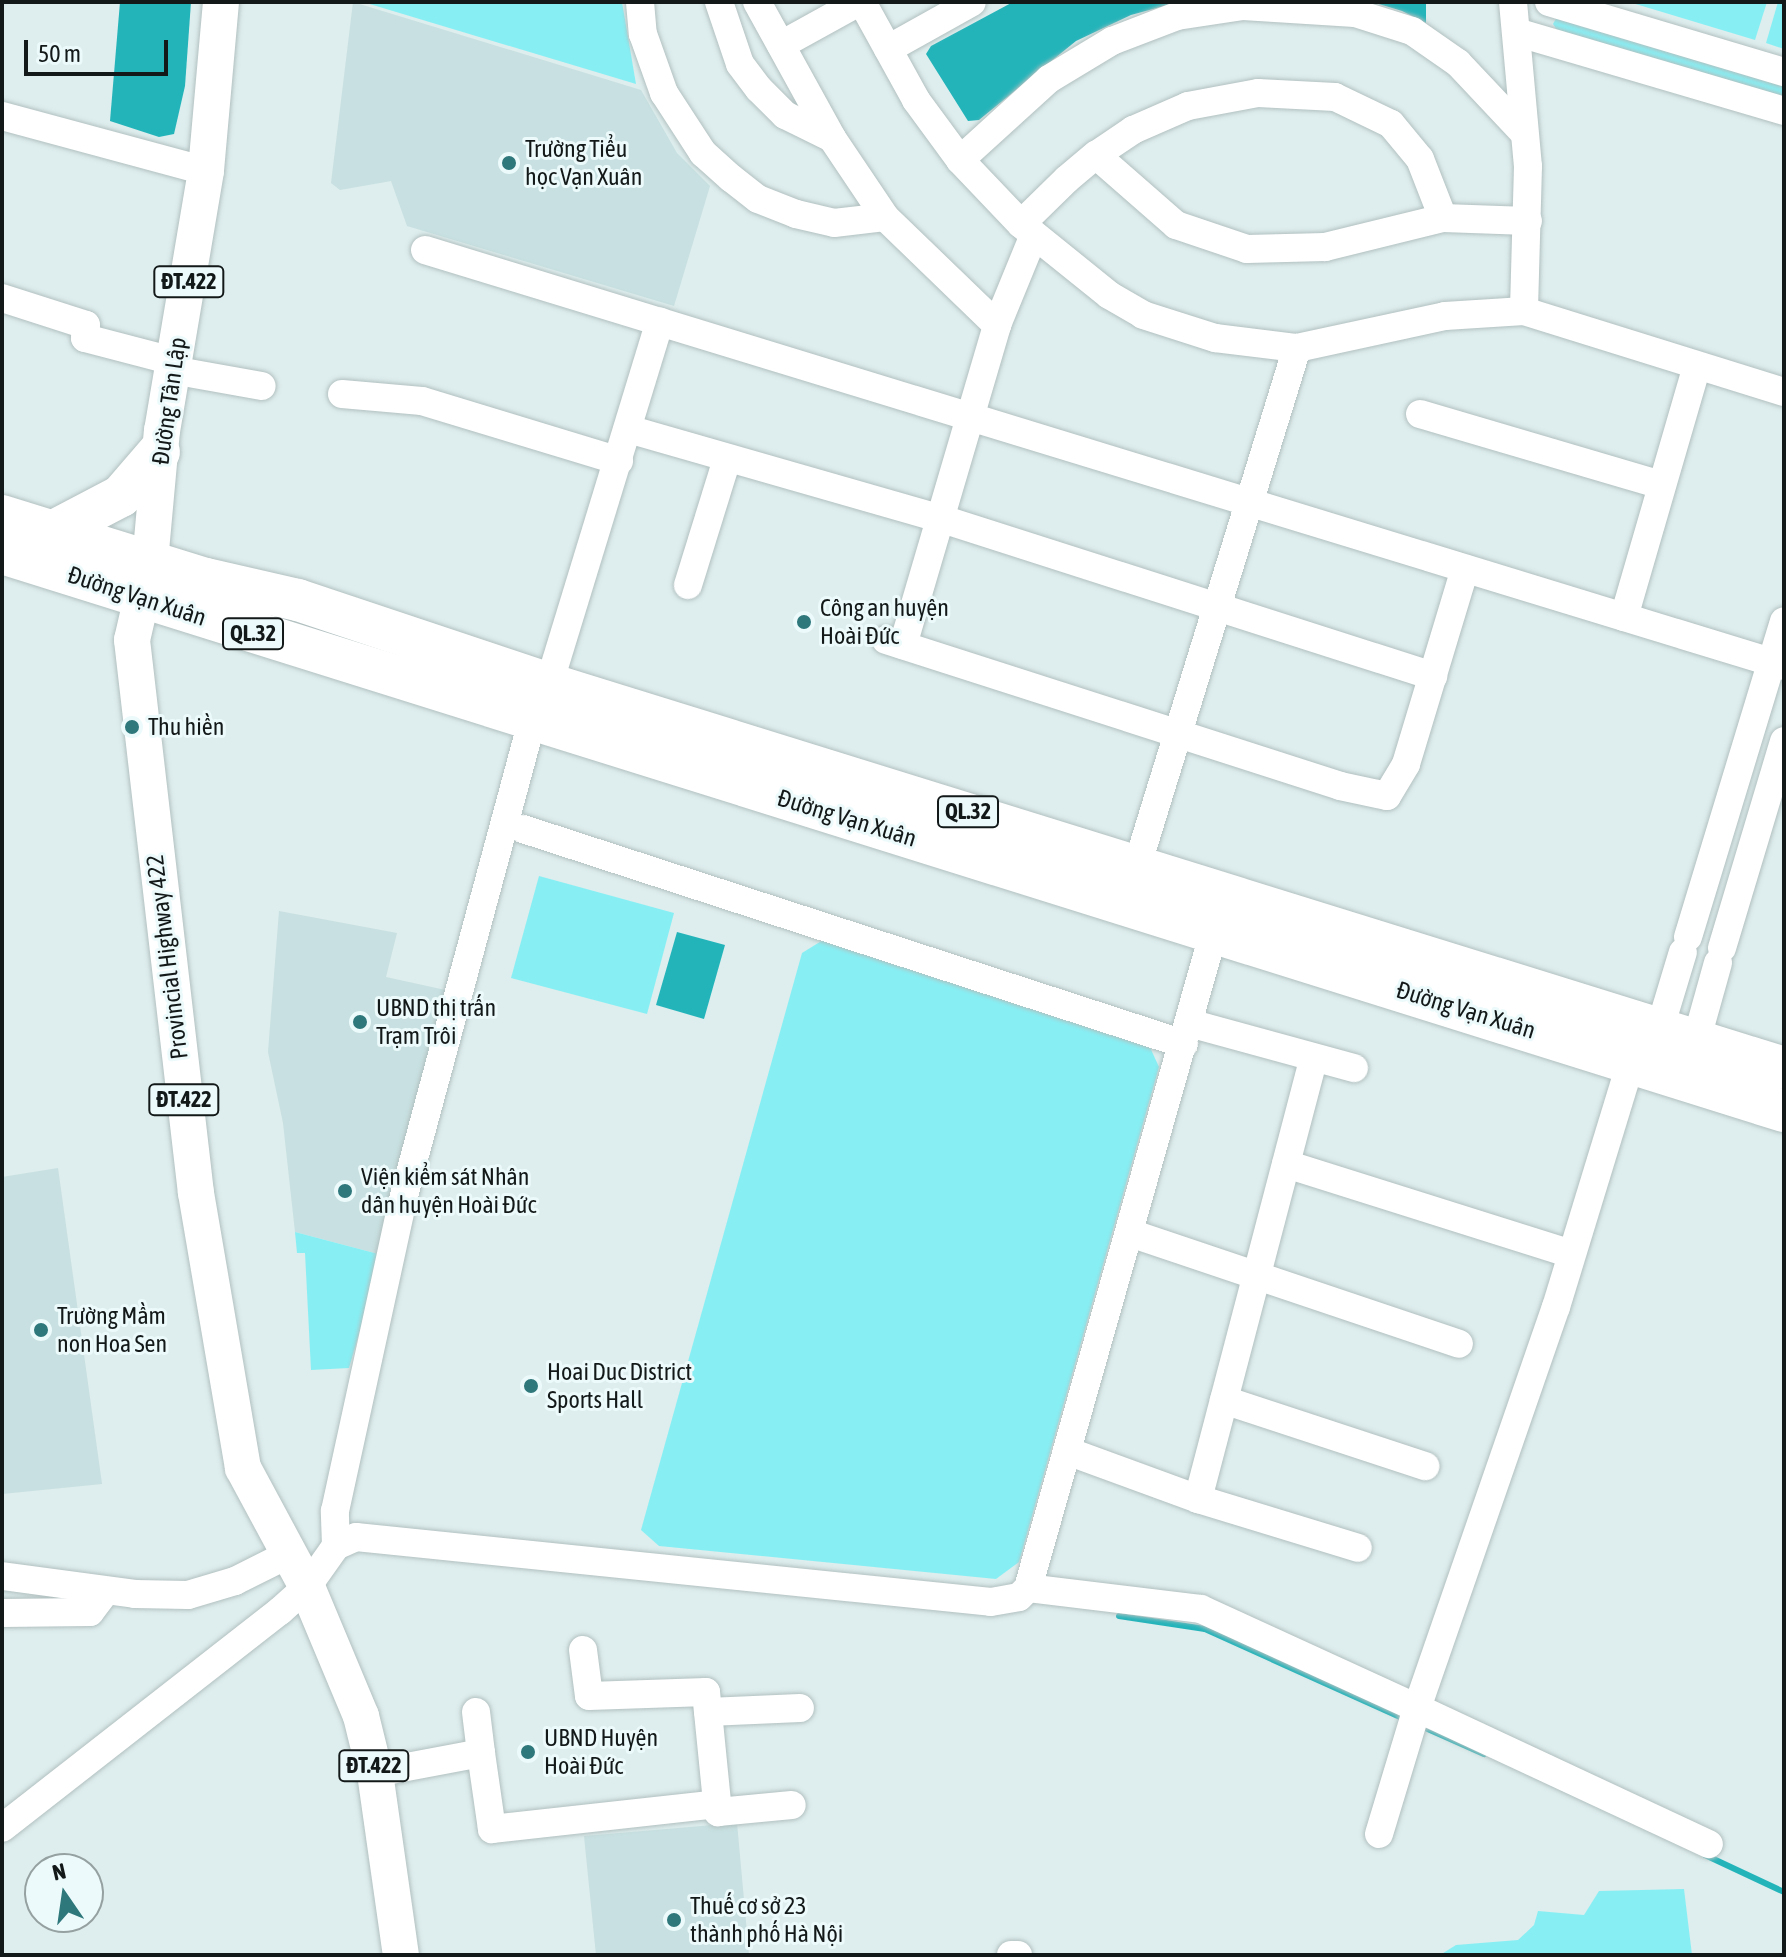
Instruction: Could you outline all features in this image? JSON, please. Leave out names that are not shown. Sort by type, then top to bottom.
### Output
[{"type":"highway","points":[[52,532],[121,496],[159,452]]},
{"type":"highway","name":"Đường Vạn Xuân","points":[[2,516],[52,532],[145,580],[541,725],[1214,931],[1784,1111]]},
{"type":"highway","name":"Đường Vạn Xuân","points":[[2,553],[145,580],[298,600],[549,684],[1784,1068]]},
{"type":"highway","points":[[874,827],[885,786]]},
{"type":"main road","name":"Đường Tân Lập","points":[[145,580],[159,452],[206,171],[221,2]]},
{"type":"main road","name":"Provincial Highway 422","points":[[145,580],[132,621],[132,648],[196,1193],[243,1468],[307,1587]]},
{"type":"main road","name":"ĐT.422","points":[[307,1587],[361,1716],[375,1773],[401,1955]]},
{"type":"street","points":[[640,2],[643,34],[664,93],[703,153],[731,178],[758,199],[796,214],[834,223],[885,217]]},
{"type":"street","points":[[719,2],[734,50],[759,89],[785,115],[832,138]]},
{"type":"street","points":[[757,2],[832,138],[885,217],[997,325]]},
{"type":"street","points":[[781,45],[860,2],[916,100],[960,160],[1027,230],[1109,295],[1143,315],[1215,338],[1297,348],[1445,316],[1524,311],[1784,392]]},
{"type":"street","points":[[888,49],[972,2]]},
{"type":"street","points":[[1513,2],[1528,221],[1524,311]]},
{"type":"street","points":[[1549,2],[1784,72]]},
{"type":"street","points":[[960,160],[1049,79],[1102,46],[1177,16],[1243,6],[1355,13],[1412,31],[1458,63],[1524,133]]},
{"type":"street","points":[[1516,32],[1784,111]]},
{"type":"street","points":[[1443,218],[1420,159],[1405,136],[1368,108],[1335,97],[1258,93],[1188,106],[1133,130],[1096,155],[1027,230],[939,518],[894,643],[1179,734],[1387,796],[1406,764],[1465,569]]},
{"type":"street","points":[[2,116],[206,171]]},
{"type":"street","points":[[1096,155],[1176,225],[1247,249],[1325,247],[1443,218],[1528,221]]},
{"type":"street","points":[[425,250],[1778,664]]},
{"type":"street","points":[[2,298],[86,325],[85,338],[172,365],[262,386]]},
{"type":"street","points":[[549,684],[660,322]]},
{"type":"street","points":[[1137,866],[1220,607],[1297,348]]},
{"type":"street","points":[[1624,617],[1697,366]]},
{"type":"street","points":[[342,394],[422,401],[619,461]]},
{"type":"street","points":[[1420,414],[1662,485]]},
{"type":"street","points":[[628,429],[939,518],[1433,676]]},
{"type":"street","points":[[688,585],[727,459]]},
{"type":"street","points":[[1678,1033],[1686,945],[1778,664],[1784,621]]},
{"type":"street","points":[[2,1828],[307,1587],[346,1541],[420,1207],[523,829],[541,725]]},
{"type":"street","points":[[346,1541],[335,1511],[402,1203],[541,725]]},
{"type":"street","points":[[1678,1033],[1720,955],[1784,741]]},
{"type":"street","points":[[523,829],[1186,1034],[1354,1068]]},
{"type":"street","points":[[346,1541],[991,1602],[1019,1597],[1028,1588],[1214,931]]},
{"type":"street","points":[[1198,1499],[1314,1058]]},
{"type":"street","points":[[1379,1834],[1417,1708],[1571,1254],[1631,1061]]},
{"type":"street","points":[[1286,1164],[1571,1254]]},
{"type":"street","points":[[1130,1233],[1258,1272],[1459,1344]]},
{"type":"street","points":[[1224,1400],[1425,1466]]},
{"type":"street","points":[[1067,1451],[1198,1499],[1358,1548]]},
{"type":"street","points":[[2,1576],[106,1591],[188,1595],[235,1581],[289,1554]]},
{"type":"street","points":[[1028,1588],[1201,1609],[1709,1844]]},
{"type":"street","points":[[2,1613],[90,1612],[106,1591]]},
{"type":"street","points":[[583,1650],[589,1696],[706,1692],[718,1812],[792,1805]]},
{"type":"street","points":[[708,1712],[800,1708]]},
{"type":"street","points":[[476,1712],[492,1829],[717,1804]]},
{"type":"street","points":[[375,1773],[481,1753]]},
{"type":"street","points":[[1011,1955],[1018,1955]]},
{"type":"shaded area","points":[[120,2],[191,2],[185,86],[174,134],[159,137],[110,121]]},
{"type":"shaded area","name":"Trường Tiểu học Vạn Xuân","points":[[353,2],[641,90],[677,153],[710,186],[674,306],[407,226],[391,181],[340,190],[331,183]]},
{"type":"shaded area","points":[[363,2],[622,2],[636,84]]},
{"type":"shaded area","points":[[1013,2],[1179,2],[1131,15],[1076,41],[979,120],[968,121],[926,54],[931,46]]},
{"type":"shaded area","points":[[1372,2],[1426,2],[1426,23],[1402,11]]},
{"type":"shaded area","points":[[1629,2],[1767,2],[1755,40]]},
{"type":"shaded area","points":[[1778,2],[1784,2],[1784,49],[1766,43]]},
{"type":"shaded area","points":[[1557,17],[1784,85],[1784,99],[1557,30],[1553,24]]},
{"type":"shaded area","points":[[539,876],[674,913],[647,1014],[511,978]]},
{"type":"shaded area","name":"UBND thị trấn Trạm Trôi","points":[[279,911],[397,933],[386,977],[459,993],[382,1255],[295,1232],[283,1123],[268,1052]]},
{"type":"shaded area","points":[[677,932],[725,945],[704,1019],[656,1005]]},
{"type":"shaded area","points":[[823,940],[1148,1043],[1159,1067],[1019,1562],[996,1579],[659,1546],[641,1530],[802,953]]},
{"type":"shaded area","name":"Trường Mầm non Hoa Sen","points":[[58,1168],[102,1484],[2,1494],[2,1177]]},
{"type":"shaded area","points":[[295,1232],[382,1255],[349,1368],[311,1370],[305,1253],[297,1253]]},
{"type":"shaded area","points":[[737,1823],[749,1955],[596,1955],[584,1836]]},
{"type":"shaded area","points":[[1684,1889],[1692,1955],[1440,1955],[1456,1945],[1518,1940],[1534,1925],[1538,1911],[1584,1915],[1599,1891]]},
{"type":"waterway","points":[[1119,1616],[1205,1629],[1407,1720]]},
{"type":"waterway","points":[[1421,1726],[1484,1754]]},
{"type":"waterway","points":[[1705,1855],[1784,1892]]},
{"type":"place","name":"Trường Tiểu học Vạn Xuân","points":[[509,163]]},
{"type":"place","name":"Công an huyện Hoài Đức","points":[[804,622]]},
{"type":"place","name":"Thu hiền","points":[[132,727]]},
{"type":"place","name":"UBND thị trấn Trạm Trôi","points":[[360,1022]]},
{"type":"place","name":"Viện kiểm sát Nhân dân huyện Hoài Đức","points":[[345,1191]]},
{"type":"place","name":"Trường Mầm non Hoa Sen","points":[[41,1330]]},
{"type":"place","name":"Hoai Duc District Sports Hall","points":[[531,1386]]},
{"type":"place","name":"UBND Huyện Hoài Đức","points":[[528,1752]]},
{"type":"place","name":"Thuế cơ sở 23 thành phố Hà Nội","points":[[674,1920]]}]
